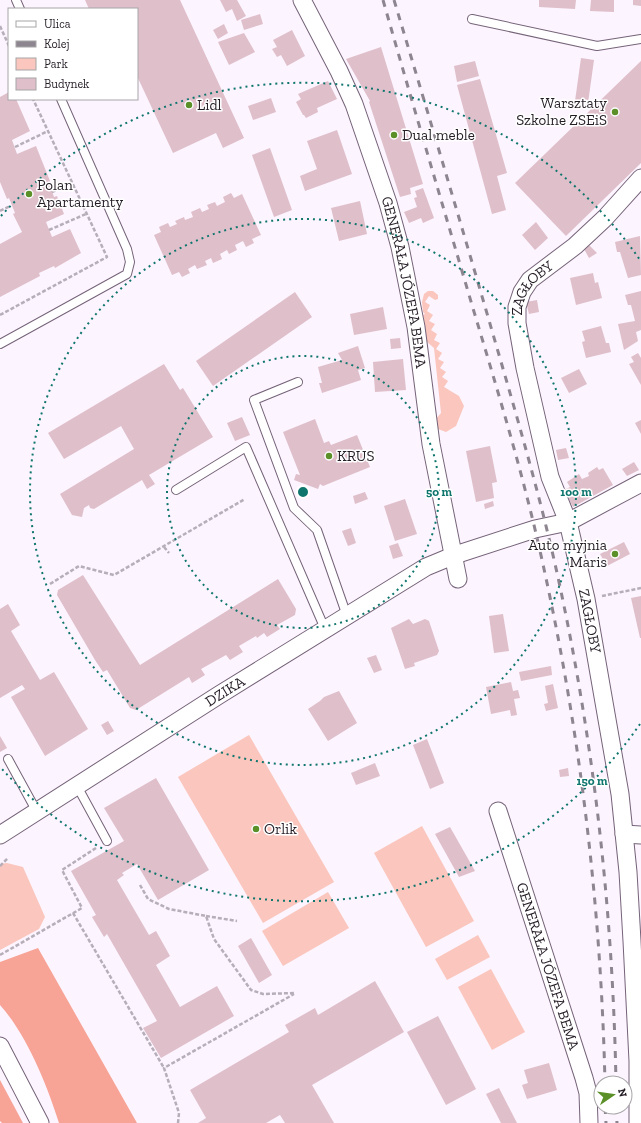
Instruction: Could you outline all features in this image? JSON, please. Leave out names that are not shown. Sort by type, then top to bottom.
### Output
[{"type":"street","name":"GENERAŁA JÓZEFA BEMA","points":[[302,0],[339,71],[354,104],[386,197],[400,247],[415,320],[426,415],[434,460],[455,555],[458,578]]},
{"type":"street","name":"ZAGŁOBY","points":[[638,1123],[638,1019],[620,794],[586,599],[568,522],[550,477],[525,368],[517,323],[517,307],[522,292],[530,280],[575,246],[605,218],[641,178]]},
{"type":"street","name":"DZIKA","points":[[0,835],[325,629],[426,567],[455,555],[535,529],[568,522],[641,483]]},
{"type":"street","name":"GENERAŁA JÓZEFA BEMA","points":[[498,811],[584,1078],[588,1093],[589,1123]]},
{"type":"street","points":[[624,834],[641,835]]},
{"type":"street","points":[[0,1046],[40,1123]]},
{"type":"lane","points":[[472,19],[597,46],[641,39]]},
{"type":"lane","points":[[0,344],[127,274],[130,262],[127,249],[61,100]]},
{"type":"lane","points":[[298,382],[254,400],[294,508],[317,530],[347,616]]},
{"type":"lane","points":[[176,490],[246,447],[325,629]]},
{"type":"lane","points":[[8,759],[37,812]]},
{"type":"lane","points":[[77,786],[107,841]]},
{"type":"path","points":[[0,26],[8,44]]},
{"type":"path","points":[[0,315],[107,258],[71,184],[33,100]]},
{"type":"path","points":[[15,147],[48,131]]},
{"type":"path","points":[[52,192],[71,184]]},
{"type":"path","points":[[0,211],[10,206]]},
{"type":"path","points":[[50,230],[86,214]]},
{"type":"path","points":[[50,584],[79,566],[114,575],[245,499]]},
{"type":"path","points":[[164,547],[169,553]]},
{"type":"path","points":[[586,599],[641,588]]},
{"type":"path","points":[[0,955],[82,908],[62,870],[107,841]]},
{"type":"path","points":[[0,866],[8,858]]},
{"type":"path","points":[[140,885],[148,899],[169,909],[238,921]]},
{"type":"path","points":[[73,913],[164,1068],[179,1113],[178,1123]]},
{"type":"path","points":[[164,1068],[294,994],[263,994],[251,990],[214,939],[206,916]]},
{"type":"green space","points":[[428,291],[433,291],[438,295],[438,299],[435,300],[429,296],[425,302],[430,305],[427,311],[433,315],[429,321],[435,324],[431,330],[437,334],[434,340],[440,343],[436,349],[442,353],[438,359],[444,362],[440,368],[446,372],[442,377],[448,381],[444,387],[459,396],[464,406],[456,426],[446,432],[438,429],[435,420],[441,413],[434,348],[426,341],[423,315],[425,314],[423,312],[422,302],[424,294]]},
{"type":"green space","name":"Orlik","points":[[249,735],[334,882],[263,923],[178,777]]},
{"type":"green space","points":[[422,826],[474,921],[426,947],[374,853]]},
{"type":"green space","points":[[7,863],[23,867],[45,917],[39,929],[0,950],[0,864]]},
{"type":"green space","points":[[328,892],[349,928],[283,966],[262,931]]},
{"type":"green space","points":[[478,935],[490,957],[447,980],[435,959]]},
{"type":"green space","points":[[491,969],[525,1032],[492,1050],[458,987]]},
{"type":"shaded area","points":[[38,948],[137,1123],[59,1123],[49,1093],[35,1061],[19,1031],[0,1005],[0,962]]},
{"type":"shaded area","points":[[0,1080],[23,1123],[2,1123],[0,1121]]},
{"type":"building","name":"Lidl","points":[[85,0],[180,0],[244,138],[223,148],[216,133],[173,153],[138,78],[138,8],[89,8]]},
{"type":"building","points":[[220,0],[237,0],[246,16],[237,21],[232,9],[226,12]]},
{"type":"building","points":[[539,0],[576,0],[575,9],[539,7]]},
{"type":"building","points":[[591,0],[614,0],[614,12],[590,11]]},
{"type":"building","points":[[633,0],[641,0],[641,6],[633,5]]},
{"type":"building","points":[[260,14],[263,24],[244,30],[241,20]]},
{"type":"building","points":[[224,24],[228,33],[218,39],[213,30]]},
{"type":"building","points":[[292,30],[305,56],[287,66],[281,55],[277,57],[272,49],[277,47],[273,40]]},
{"type":"building","points":[[244,33],[255,52],[229,65],[218,42]]},
{"type":"building","name":"Dual meble","points":[[381,47],[423,184],[410,188],[411,194],[400,197],[369,102],[370,101],[346,59]]},
{"type":"building","points":[[581,58],[594,60],[588,103],[575,101]]},
{"type":"building","points":[[475,61],[479,76],[457,82],[454,66]]},
{"type":"building","name":"Warsztaty Szkolne ZSEiS","points":[[641,61],[641,163],[566,236],[515,183]]},
{"type":"building","points":[[480,79],[507,173],[497,176],[506,210],[492,214],[457,85]]},
{"type":"building","points":[[328,81],[337,99],[317,108],[318,112],[306,118],[296,102],[301,99],[298,94]]},
{"type":"building","name":"Polan Apartamenty","points":[[8,93],[8,100],[16,100],[30,131],[12,140],[17,154],[36,146],[50,181],[49,183],[54,197],[57,196],[64,214],[46,222],[52,237],[70,229],[81,253],[55,268],[54,266],[39,273],[40,276],[0,297],[0,244],[22,232],[13,214],[15,213],[9,198],[7,199],[0,182],[0,97]]},
{"type":"building","points":[[271,98],[276,112],[253,120],[248,106]]},
{"type":"building","points":[[337,130],[352,174],[305,191],[300,176],[317,169],[307,141]]},
{"type":"building","points":[[270,148],[292,210],[274,217],[252,155]]},
{"type":"building","points":[[423,188],[434,218],[423,223],[421,218],[409,223],[404,212],[417,207],[414,198],[417,197],[415,191]]},
{"type":"building","points":[[231,193],[234,198],[242,194],[261,235],[252,239],[254,243],[246,247],[243,241],[235,245],[237,250],[229,254],[227,250],[220,254],[222,259],[213,263],[211,258],[205,261],[207,265],[197,269],[195,265],[188,269],[190,273],[182,277],[179,272],[172,275],[154,235],[161,232],[159,227],[168,223],[170,227],[177,224],[175,221],[184,217],[185,220],[193,217],[191,212],[200,208],[202,212],[209,209],[207,205],[215,202],[217,206],[225,202],[223,197]]},
{"type":"building","points":[[360,201],[367,234],[339,241],[331,208]]},
{"type":"building","points":[[536,222],[548,238],[535,250],[522,235]]},
{"type":"building","points":[[640,236],[641,275],[628,278],[620,252],[617,252],[615,242]]},
{"type":"building","points":[[589,245],[597,253],[589,258],[584,249]]},
{"type":"building","points":[[593,273],[595,283],[598,282],[602,298],[576,305],[570,278]]},
{"type":"building","points":[[641,291],[641,330],[636,332],[638,341],[624,350],[618,324],[635,321],[631,305],[628,305],[625,295]]},
{"type":"building","points":[[295,292],[312,317],[213,386],[196,361]]},
{"type":"building","points":[[537,300],[539,312],[529,314],[526,302]]},
{"type":"building","points":[[383,307],[387,329],[354,335],[350,314]]},
{"type":"building","points":[[601,326],[606,343],[609,343],[611,352],[586,358],[582,342],[585,341],[582,331]]},
{"type":"building","points":[[400,338],[401,348],[391,349],[390,339]]},
{"type":"building","points":[[358,346],[365,368],[358,370],[361,380],[322,393],[319,383],[322,383],[318,367],[342,360],[338,353]]},
{"type":"building","points":[[638,353],[641,358],[641,385],[629,364],[634,362],[631,357]]},
{"type":"building","points":[[403,359],[406,390],[375,392],[373,362]]},
{"type":"building","points":[[164,364],[180,390],[183,388],[213,437],[149,475],[155,484],[147,489],[142,480],[94,509],[90,508],[89,505],[84,508],[82,517],[72,515],[60,494],[134,449],[121,426],[64,459],[48,433]]},
{"type":"building","points":[[579,369],[587,384],[569,393],[561,378]]},
{"type":"building","points":[[242,417],[250,435],[235,441],[227,423]]},
{"type":"building","name":"KRUS","points":[[315,419],[324,443],[329,441],[331,445],[357,435],[370,467],[323,486],[320,484],[318,489],[294,480],[296,474],[300,475],[283,432]]},
{"type":"building","points":[[641,420],[641,434],[635,423]]},
{"type":"building","points":[[490,446],[497,482],[492,483],[494,498],[476,502],[466,451]]},
{"type":"building","points":[[566,448],[569,458],[558,460],[556,450]]},
{"type":"building","points":[[634,462],[639,470],[627,476],[622,469]]},
{"type":"building","points":[[597,467],[599,470],[603,468],[613,485],[573,507],[564,490],[570,487],[567,482],[579,474],[582,479],[589,476],[588,473]]},
{"type":"building","points":[[365,492],[368,499],[355,504],[353,496]]},
{"type":"building","points":[[405,499],[417,534],[395,541],[384,506]]},
{"type":"building","points":[[493,501],[494,506],[485,509],[484,504]]},
{"type":"building","points":[[351,528],[356,543],[348,546],[342,531]]},
{"type":"building","name":"Auto myjnia Maris","points":[[624,542],[630,554],[607,566],[600,554]]},
{"type":"building","points":[[398,543],[403,556],[393,559],[389,546]]},
{"type":"building","points":[[83,575],[140,665],[278,579],[296,609],[295,615],[277,625],[280,629],[267,637],[264,633],[257,638],[256,636],[239,646],[243,652],[230,660],[226,655],[201,669],[205,675],[192,683],[189,677],[136,710],[130,708],[107,670],[103,672],[57,595],[58,590]]},
{"type":"building","points":[[641,596],[641,638],[640,638],[631,598]]},
{"type":"building","points":[[8,604],[20,625],[11,631],[40,680],[54,672],[88,729],[45,756],[11,697],[25,689],[22,685],[0,698],[0,609]]},
{"type":"building","points":[[503,614],[509,651],[494,653],[489,616]]},
{"type":"building","points":[[409,619],[413,624],[425,619],[429,621],[439,651],[437,655],[414,663],[415,666],[405,669],[391,628]]},
{"type":"building","points":[[376,655],[382,670],[374,673],[367,658]]},
{"type":"building","points":[[551,666],[552,675],[521,681],[519,672]]},
{"type":"building","points":[[511,682],[513,691],[518,690],[520,698],[514,699],[517,715],[511,716],[510,710],[491,714],[486,687]]},
{"type":"building","points":[[553,684],[558,708],[546,711],[544,704],[548,703],[545,686]]},
{"type":"building","points":[[339,691],[357,723],[328,741],[308,709],[324,697]]},
{"type":"building","points":[[108,721],[114,731],[107,735],[101,725]]},
{"type":"building","points":[[0,736],[7,748],[0,752]]},
{"type":"building","points":[[427,739],[444,783],[430,789],[413,745]]},
{"type":"building","points":[[375,763],[380,776],[356,785],[351,773]]},
{"type":"building","points":[[568,768],[569,776],[560,777],[559,770]]},
{"type":"building","points":[[156,778],[209,870],[158,900],[137,864],[122,873],[124,875],[117,880],[149,935],[156,931],[170,956],[156,965],[180,1007],[217,986],[234,1016],[161,1058],[143,1028],[157,1021],[107,934],[104,937],[92,917],[96,915],[71,871],[124,841],[104,808]]},
{"type":"building","points":[[450,827],[475,871],[459,877],[435,834]]},
{"type":"building","points":[[251,938],[272,975],[259,983],[238,946]]},
{"type":"building","points":[[375,981],[404,1032],[312,1085],[334,1123],[285,1123],[280,1115],[266,1123],[198,1123],[206,1118],[190,1090],[289,1032],[285,1025],[315,1008],[318,1015]]},
{"type":"building","points":[[438,1016],[476,1089],[446,1105],[407,1032]]},
{"type":"building","points":[[549,1063],[557,1090],[527,1099],[522,1085],[528,1083],[524,1070]]},
{"type":"building","points":[[499,1088],[517,1123],[501,1123],[486,1094]]},
{"type":"railway","points":[[383,0],[520,469],[544,569],[569,696],[587,824],[599,953],[605,1075]]},
{"type":"railway","points":[[394,0],[517,419],[537,491],[563,601],[585,721],[601,841],[611,962],[616,1075]]},
{"type":"railway","points":[[606,1115],[606,1123]]},
{"type":"railway","points":[[616,1115],[617,1123]]},
{"type":"place","name":"Lidl","points":[[189,105]]},
{"type":"place","name":"Warsztaty Szkolne ZSEiS","points":[[615,112]]},
{"type":"place","name":"Dual meble","points":[[394,135]]},
{"type":"place","name":"Polan Apartamenty","points":[[29,194]]},
{"type":"place","name":"KRUS","points":[[329,456]]},
{"type":"place","name":"Auto myjnia Maris","points":[[615,554]]},
{"type":"place","name":"Orlik","points":[[256,829]]}]
